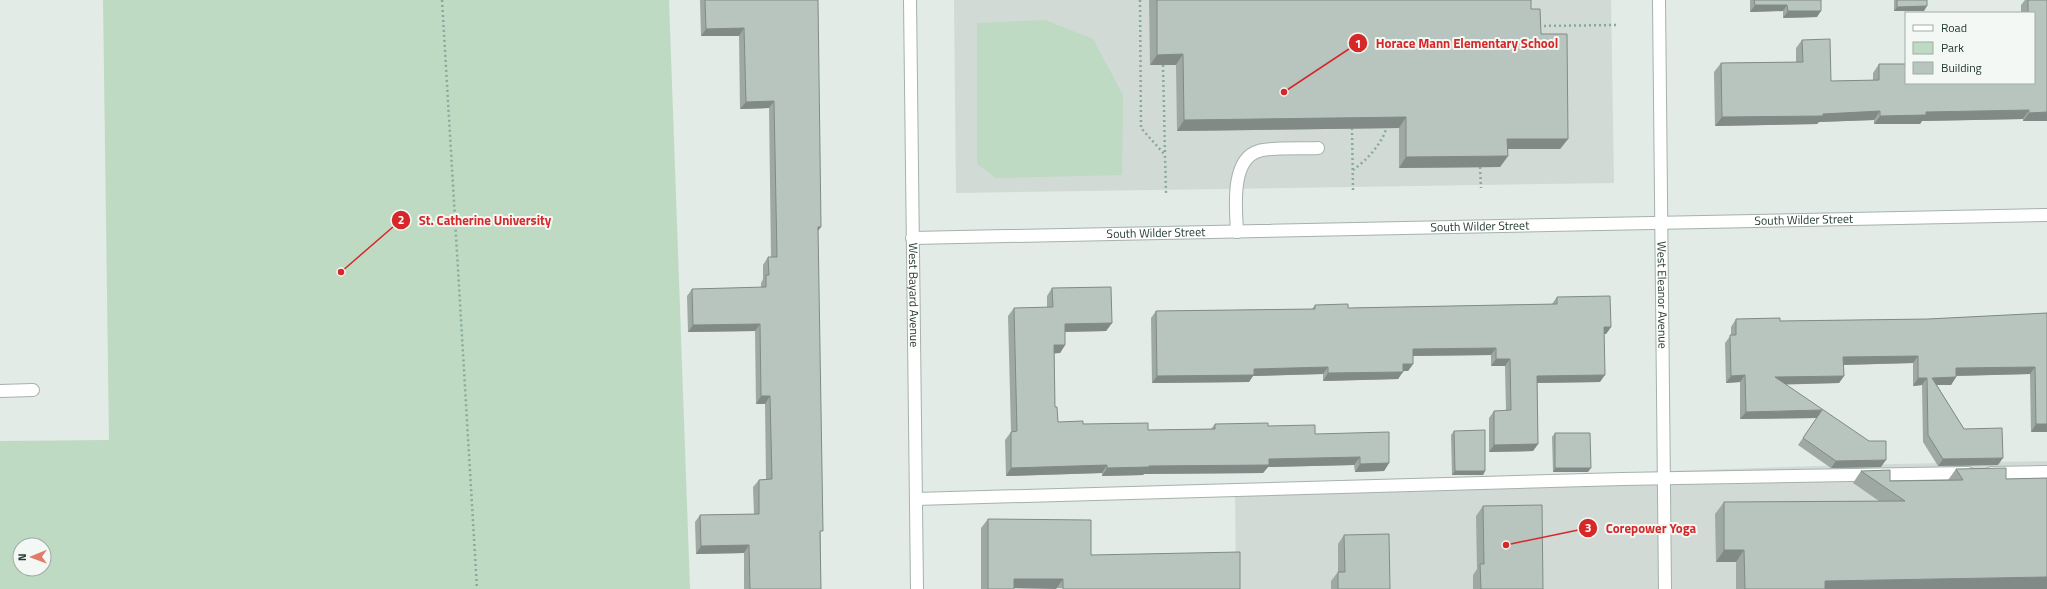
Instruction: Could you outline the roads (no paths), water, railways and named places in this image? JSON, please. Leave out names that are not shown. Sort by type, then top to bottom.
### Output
[{"type":"street","name":"West Bayard Avenue","points":[[910,0],[917,589]]},
{"type":"street","name":"West Eleanor Avenue","points":[[1658,0],[1665,589]]},
{"type":"street","points":[[1237,232],[1236,192],[1239,172],[1247,159],[1258,150],[1318,148]]},
{"type":"street","name":"South Wilder Street","points":[[912,238],[2047,215]]},
{"type":"street","points":[[0,391],[33,390]]},
{"type":"street","points":[[916,499],[1664,478],[2047,472]]},
{"type":"place","name":"Horace Mann Elementary School","points":[[1284,92]]},
{"type":"place","name":"St. Catherine University","points":[[341,272]]},
{"type":"place","name":"Corepower Yoga","points":[[1506,545]]}]
